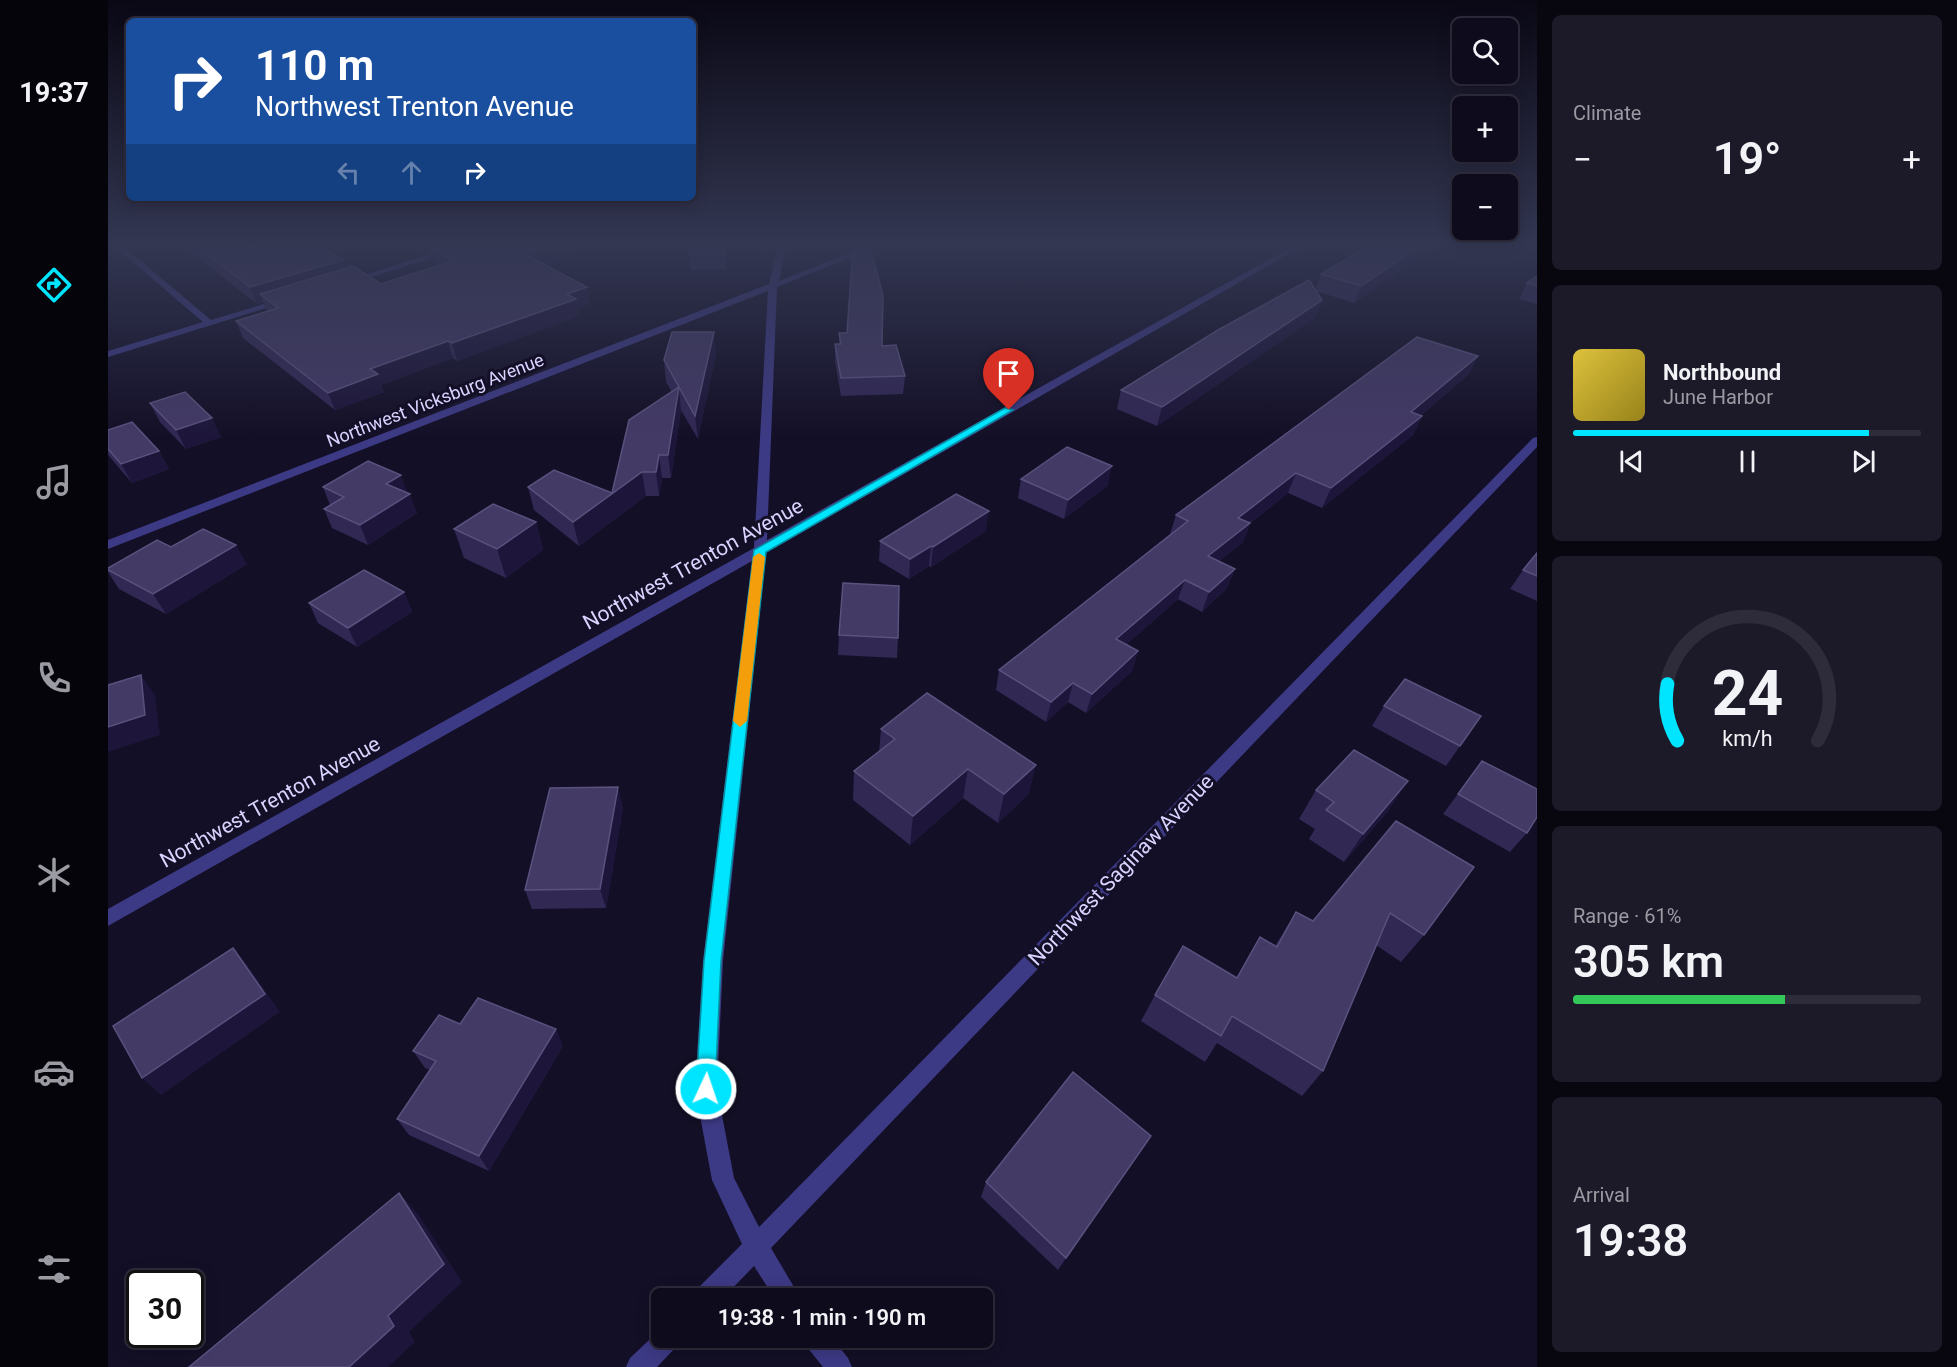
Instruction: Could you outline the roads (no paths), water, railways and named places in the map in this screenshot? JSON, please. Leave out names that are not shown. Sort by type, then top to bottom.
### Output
[{"type":"street","points":[[193,310],[209,323]]},
{"type":"street","points":[[108,354],[254,310]]},
{"type":"street","name":"Northwest Vicksburg Avenue","points":[[108,545],[712,310]]},
{"type":"street","points":[[772,310],[760,550],[713,961],[706,1089],[723,1180],[756,1247],[782,1288]]},
{"type":"street","name":"Northwest Trenton Avenue","points":[[108,918],[1186,310]]},
{"type":"street","name":"Northwest Saginaw Avenue","points":[[716,1288],[1537,440]]},
{"type":"street","points":[[639,1367],[657,1348]]},
{"type":"street","points":[[824,1348],[839,1367]]}]
